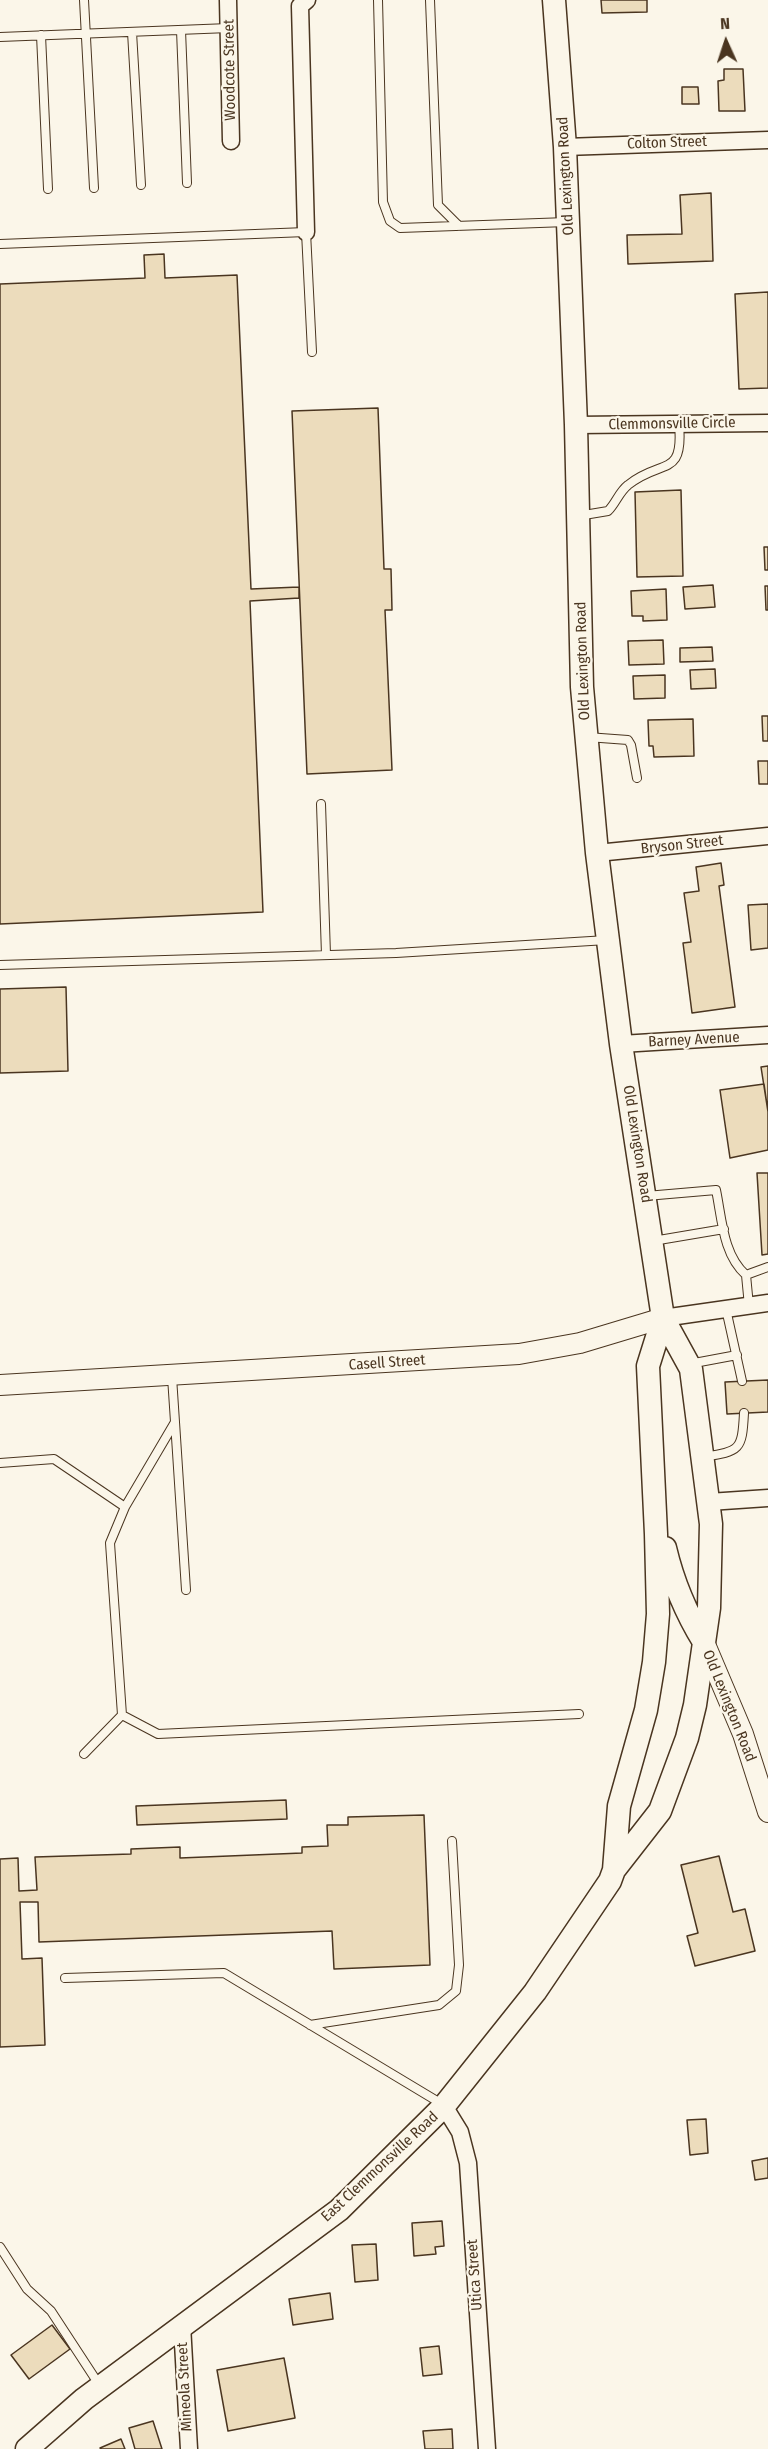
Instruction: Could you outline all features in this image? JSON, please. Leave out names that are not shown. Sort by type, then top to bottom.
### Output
[{"type":"main road","name":"Old Lexington Road","points":[[554,0],[565,147],[576,425],[582,687],[597,853],[621,1044],[663,1318],[688,1364],[703,1457],[711,1524],[709,1608],[704,1642]]},
{"type":"main road","name":"Old Lexington Road","points":[[655,1503],[648,1366],[663,1318]]},
{"type":"main road","points":[[655,1503],[670,1571],[689,1619],[704,1642]]},
{"type":"main road","name":"East Clemmonsville Road","points":[[27,2449],[100,2386],[339,2210],[444,2106],[536,1992],[610,1881],[614,1870],[620,1806],[646,1710],[654,1662],[658,1614],[655,1503]]},
{"type":"main road","name":"East Clemmonsville Road","points":[[614,1870],[660,1811],[677,1771],[695,1705],[704,1642]]},
{"type":"street","name":"Woodcote Street","points":[[228,0],[231,141]]},
{"type":"street","points":[[306,232],[300,6],[307,0]]},
{"type":"street","name":"Colton Street","points":[[565,147],[768,140]]},
{"type":"street","name":"Clemmonsville Circle","points":[[576,425],[768,423]]},
{"type":"street","name":"Bryson Street","points":[[597,853],[768,836]]},
{"type":"street","name":"Barney Avenue","points":[[621,1044],[768,1035]]},
{"type":"street","name":"Casell Street","points":[[0,1385],[172,1377],[519,1354],[580,1343],[663,1318],[768,1303]]},
{"type":"street","points":[[709,1502],[768,1498]]},
{"type":"street","name":"Old Lexington Road","points":[[704,1642],[762,1775],[768,1812]]},
{"type":"street","name":"Utica Street","points":[[444,2106],[460,2132],[468,2163],[487,2449]]},
{"type":"street","name":"Mineola Street","points":[[182,2325],[189,2449]]},
{"type":"lane","points":[[84,0],[94,188]]},
{"type":"lane","points":[[378,0],[383,202],[390,221],[400,228],[568,222]]},
{"type":"lane","points":[[430,0],[438,205],[459,226]]},
{"type":"lane","points":[[0,37],[229,28]]},
{"type":"lane","points":[[181,30],[187,183]]},
{"type":"lane","points":[[132,32],[141,185]]},
{"type":"lane","points":[[41,35],[48,189]]},
{"type":"lane","points":[[0,244],[306,232],[312,352]]},
{"type":"lane","points":[[578,516],[608,511],[629,483],[670,464],[679,456],[681,450],[679,424]]},
{"type":"lane","points":[[587,737],[628,740],[632,745],[637,778]]},
{"type":"lane","points":[[321,804],[326,956]]},
{"type":"lane","points":[[0,965],[326,956],[608,940]]},
{"type":"lane","points":[[645,1196],[716,1190],[735,1266],[746,1275],[749,1306]]},
{"type":"lane","points":[[653,1242],[724,1229]]},
{"type":"lane","points":[[746,1275],[768,1267]]},
{"type":"lane","points":[[726,1309],[742,1381]]},
{"type":"lane","points":[[688,1364],[737,1355]]},
{"type":"lane","points":[[172,1377],[186,1590]]},
{"type":"lane","points":[[703,1457],[729,1453],[736,1448],[743,1439],[744,1413]]},
{"type":"lane","points":[[84,1754],[122,1715],[110,1543],[125,1508],[175,1422]]},
{"type":"lane","points":[[0,1463],[54,1460],[125,1508]]},
{"type":"lane","points":[[122,1715],[158,1734],[579,1714]]},
{"type":"lane","points":[[310,2025],[439,2006],[456,1990],[459,1965],[452,1841]]},
{"type":"lane","points":[[65,1978],[224,1973],[444,2106]]},
{"type":"lane","points":[[0,2247],[27,2289],[51,2311],[100,2386]]},
{"type":"building","points":[[601,0],[647,0],[647,12],[602,13]]},
{"type":"building","points":[[724,69],[743,69],[745,111],[719,111],[718,81],[724,80]]},
{"type":"building","points":[[682,87],[698,87],[699,104],[682,104]]},
{"type":"building","points":[[711,193],[713,261],[628,264],[627,235],[682,234],[680,195]]},
{"type":"building","points":[[164,254],[165,278],[237,275],[251,589],[299,587],[299,598],[250,601],[263,912],[0,924],[0,284],[145,278],[144,255]]},
{"type":"building","points":[[768,292],[768,388],[739,389],[735,294]]},
{"type":"building","points":[[378,408],[384,569],[391,569],[392,610],[385,610],[392,770],[307,774],[292,411]]},
{"type":"building","points":[[681,490],[683,576],[637,577],[635,492]]},
{"type":"building","points":[[764,547],[768,547],[768,570],[765,570]]},
{"type":"building","points":[[713,585],[715,607],[685,609],[683,587]]},
{"type":"building","points":[[765,586],[768,586],[768,610],[766,610]]},
{"type":"building","points":[[666,589],[667,620],[643,621],[643,616],[632,616],[631,591]]},
{"type":"building","points":[[663,640],[664,664],[629,665],[628,641]]},
{"type":"building","points":[[712,647],[713,661],[680,662],[680,648]]},
{"type":"building","points":[[715,669],[716,688],[691,689],[690,670]]},
{"type":"building","points":[[665,675],[665,698],[634,699],[633,676]]},
{"type":"building","points":[[762,716],[768,716],[768,741],[763,741]]},
{"type":"building","points":[[693,719],[694,756],[654,757],[653,746],[649,746],[648,720]]},
{"type":"building","points":[[758,761],[768,761],[768,784],[759,784]]},
{"type":"building","points":[[721,863],[724,885],[719,886],[735,1007],[692,1013],[683,943],[691,942],[684,893],[699,891],[696,867]]},
{"type":"building","points":[[768,904],[768,948],[751,950],[748,905]]},
{"type":"building","points":[[66,987],[68,1071],[0,1073],[0,989]]},
{"type":"building","points":[[768,1066],[768,1112],[761,1067]]},
{"type":"building","points":[[764,1084],[768,1112],[768,1150],[730,1158],[720,1090]]},
{"type":"building","points":[[757,1173],[768,1173],[768,1254],[762,1255]]},
{"type":"building","points":[[768,1380],[768,1412],[727,1414],[725,1382]]},
{"type":"building","points":[[286,1800],[287,1819],[137,1825],[136,1806]]},
{"type":"building","points":[[424,1815],[430,1965],[334,1969],[332,1931],[39,1942],[38,1902],[20,1902],[22,1959],[42,1958],[45,2045],[0,2047],[0,1859],[18,1858],[19,1891],[37,1890],[35,1857],[131,1854],[131,1849],[180,1847],[180,1858],[302,1853],[302,1847],[328,1846],[327,1825],[348,1825],[348,1817]]},
{"type":"building","points":[[719,1856],[733,1912],[745,1909],[755,1951],[695,1966],[687,1936],[698,1933],[681,1865]]},
{"type":"building","points":[[706,2119],[708,2153],[690,2155],[687,2120]]},
{"type":"building","points":[[768,2158],[768,2178],[755,2180],[752,2161]]},
{"type":"building","points":[[442,2221],[444,2246],[435,2247],[436,2254],[414,2256],[412,2223]]},
{"type":"building","points":[[376,2244],[378,2280],[355,2282],[352,2245]]},
{"type":"building","points":[[330,2293],[333,2319],[293,2325],[289,2299]]},
{"type":"building","points":[[52,2325],[70,2349],[29,2379],[11,2355]]},
{"type":"building","points":[[439,2346],[442,2374],[423,2376],[420,2348]]},
{"type":"building","points":[[284,2358],[295,2418],[228,2431],[217,2370]]},
{"type":"building","points":[[153,2421],[162,2449],[135,2449],[129,2428]]},
{"type":"building","points":[[452,2429],[453,2449],[425,2449],[423,2431]]},
{"type":"building","points":[[121,2439],[125,2449],[100,2448]]}]
